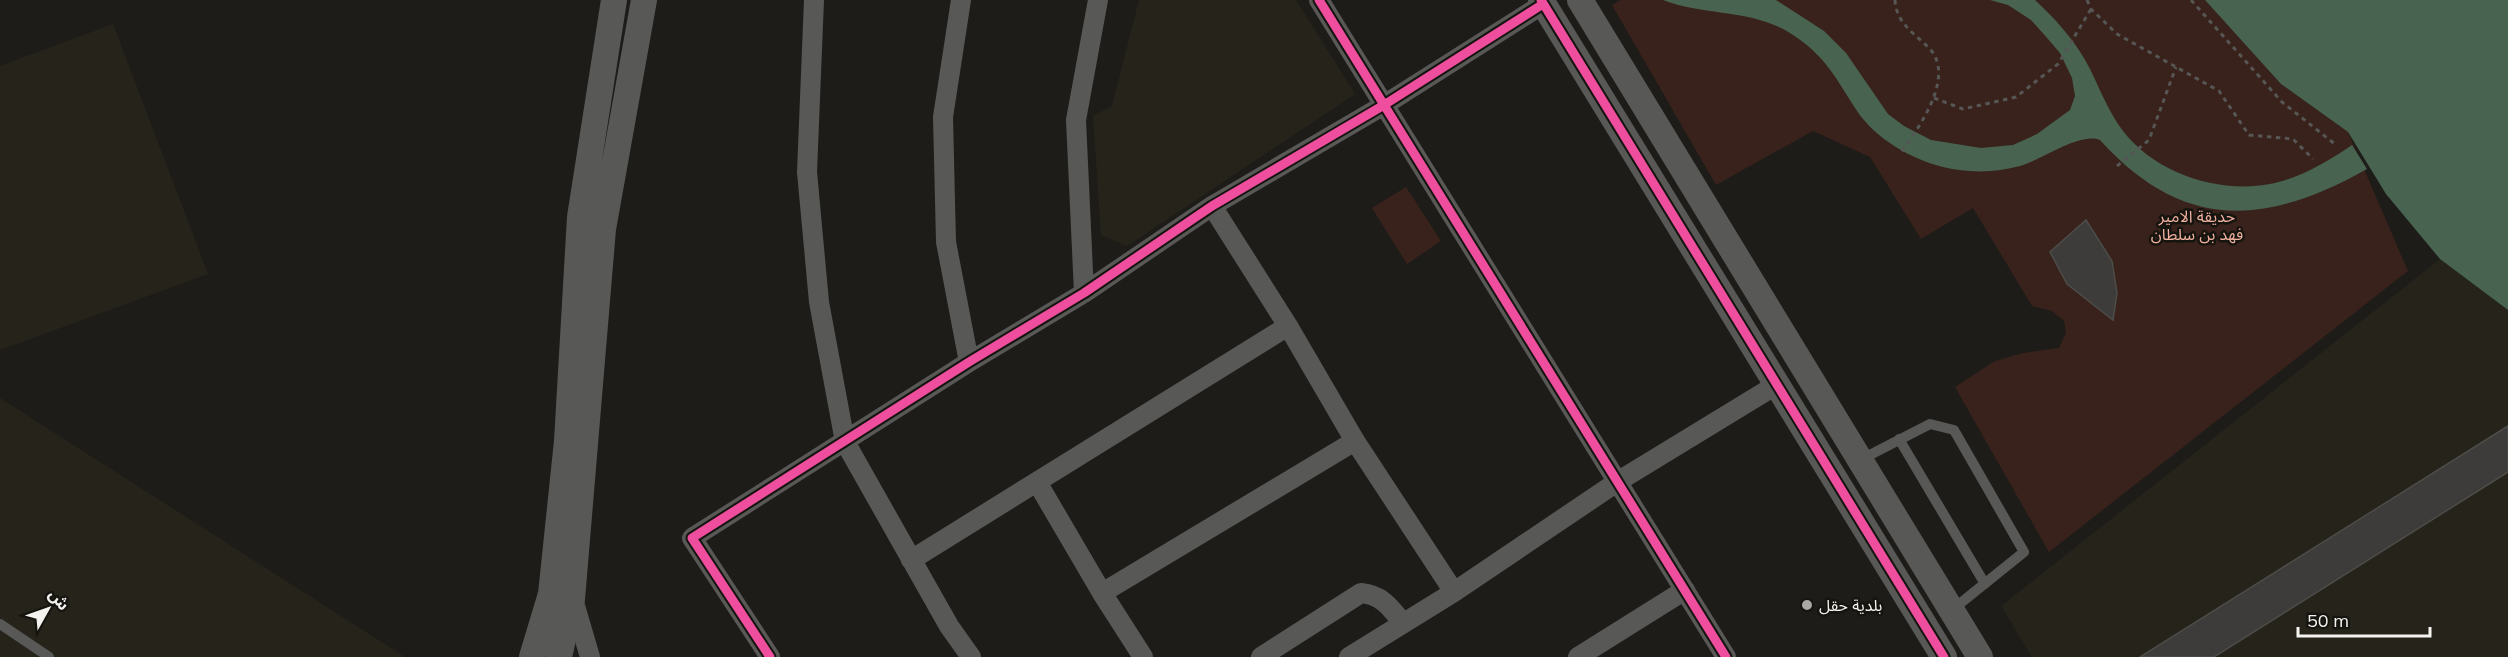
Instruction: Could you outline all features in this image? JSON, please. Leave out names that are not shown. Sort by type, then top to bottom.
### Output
[{"type":"street","points":[[532,657],[551,594],[567,441],[580,217],[614,0]]},
{"type":"street","points":[[559,657],[572,599],[603,229],[644,0]]},
{"type":"street","points":[[814,0],[807,172],[819,302],[844,442],[949,626],[971,657]]},
{"type":"street","points":[[961,0],[943,117],[945,231],[969,362]]},
{"type":"street","points":[[1084,293],[1076,120],[1098,0]]},
{"type":"street","points":[[1319,0],[1726,657]]},
{"type":"street","points":[[1580,0],[1980,657]]},
{"type":"street","points":[[770,657],[692,538],[969,362],[1084,293],[1212,206],[1384,105],[1542,2],[1944,657]]},
{"type":"street","points":[[1212,206],[1288,326],[1355,441],[1454,592]]},
{"type":"street","points":[[911,560],[1288,326]]},
{"type":"street","points":[[1349,657],[1454,592],[1617,482],[1776,385]]},
{"type":"street","points":[[1102,593],[1355,441]]},
{"type":"street","points":[[1037,482],[1102,593],[1143,657]]},
{"type":"street","points":[[1911,604],[1938,587]]},
{"type":"street","points":[[1578,657],[1685,590]]},
{"type":"street","points":[[1261,657],[1361,593],[1374,594],[1384,600],[1403,623]]},
{"type":"street","points":[[572,599],[590,657]]},
{"type":"lane","points":[[1860,460],[1930,424],[1954,430],[2024,552],[1952,610]]},
{"type":"lane","points":[[1899,439],[1985,584]]},
{"type":"lane","points":[[0,624],[49,657]]},
{"type":"path","points":[[1894,0],[1895,10],[1908,30],[1931,51],[1939,74],[1934,98],[1920,127],[1900,154]]},
{"type":"path","points":[[2087,0],[2091,9],[2117,34],[2219,91],[2249,135],[2293,139],[2313,159]]},
{"type":"path","points":[[2191,0],[2282,102],[2336,145]]},
{"type":"path","points":[[1934,98],[1963,109],[2016,97],[2058,64],[2091,9]]},
{"type":"path","points":[[2117,166],[2149,140],[2176,67]]},
{"type":"shaded area","points":[[1139,0],[1296,0],[1355,94],[1127,246],[1101,235],[1093,116],[1112,106]]},
{"type":"shaded area","points":[[1663,0],[1776,0],[1824,31],[1846,53],[1888,114],[1904,126],[1931,140],[1981,148],[2013,145],[2037,134],[2070,110],[2075,96],[2072,78],[2060,53],[2031,20],[2008,5],[1990,0],[2035,0],[2078,48],[2123,131],[2137,146],[2172,170],[2213,183],[2255,186],[2295,177],[2352,145],[2367,169],[2330,188],[2294,201],[2260,209],[2227,210],[2194,205],[2163,191],[2131,170],[2100,140],[2091,139],[2071,143],[2029,163],[2001,170],[1962,170],[1943,167],[1919,159],[1884,139],[1857,111],[1836,77],[1821,59],[1790,33],[1760,20],[1695,9]]},
{"type":"shaded area","points":[[2205,0],[2508,0],[2508,310],[2440,259],[2386,194],[2348,132],[2281,84]]},
{"type":"shaded area","points":[[113,24],[208,274],[0,350],[0,66]]},
{"type":"shaded area","points":[[2440,259],[2508,310],[2508,657],[2032,657],[2001,606]]},
{"type":"shaded area","points":[[0,398],[405,657],[0,657]]},
{"type":"green space","name":"حديقة الامير فهد بن سلطان","points":[[1621,0],[2205,0],[2281,84],[2348,132],[2408,271],[2049,552],[1955,387],[1995,361],[2023,353],[2059,348],[2066,333],[2064,321],[2052,311],[2032,306],[1973,208],[1921,239],[1870,157],[1813,131],[1716,185],[1612,5]]},
{"type":"green space","points":[[1406,187],[1441,241],[1407,264],[1372,208]]},
{"type":"building","points":[[2086,220],[2112,261],[2117,293],[2113,320],[2067,284],[2050,252]]},
{"type":"building","points":[[2508,426],[2508,472],[2214,657],[2140,657]]},
{"type":"cycle path","points":[[1319,0],[1726,657]]},
{"type":"cycle path","points":[[1541,0],[1944,657]]},
{"type":"cycle path","points":[[770,657],[692,538],[969,362],[1084,293],[1212,206],[1384,105],[1543,4]]},
{"type":"place","name":"بلدية حقل","points":[[1807,605]]}]
